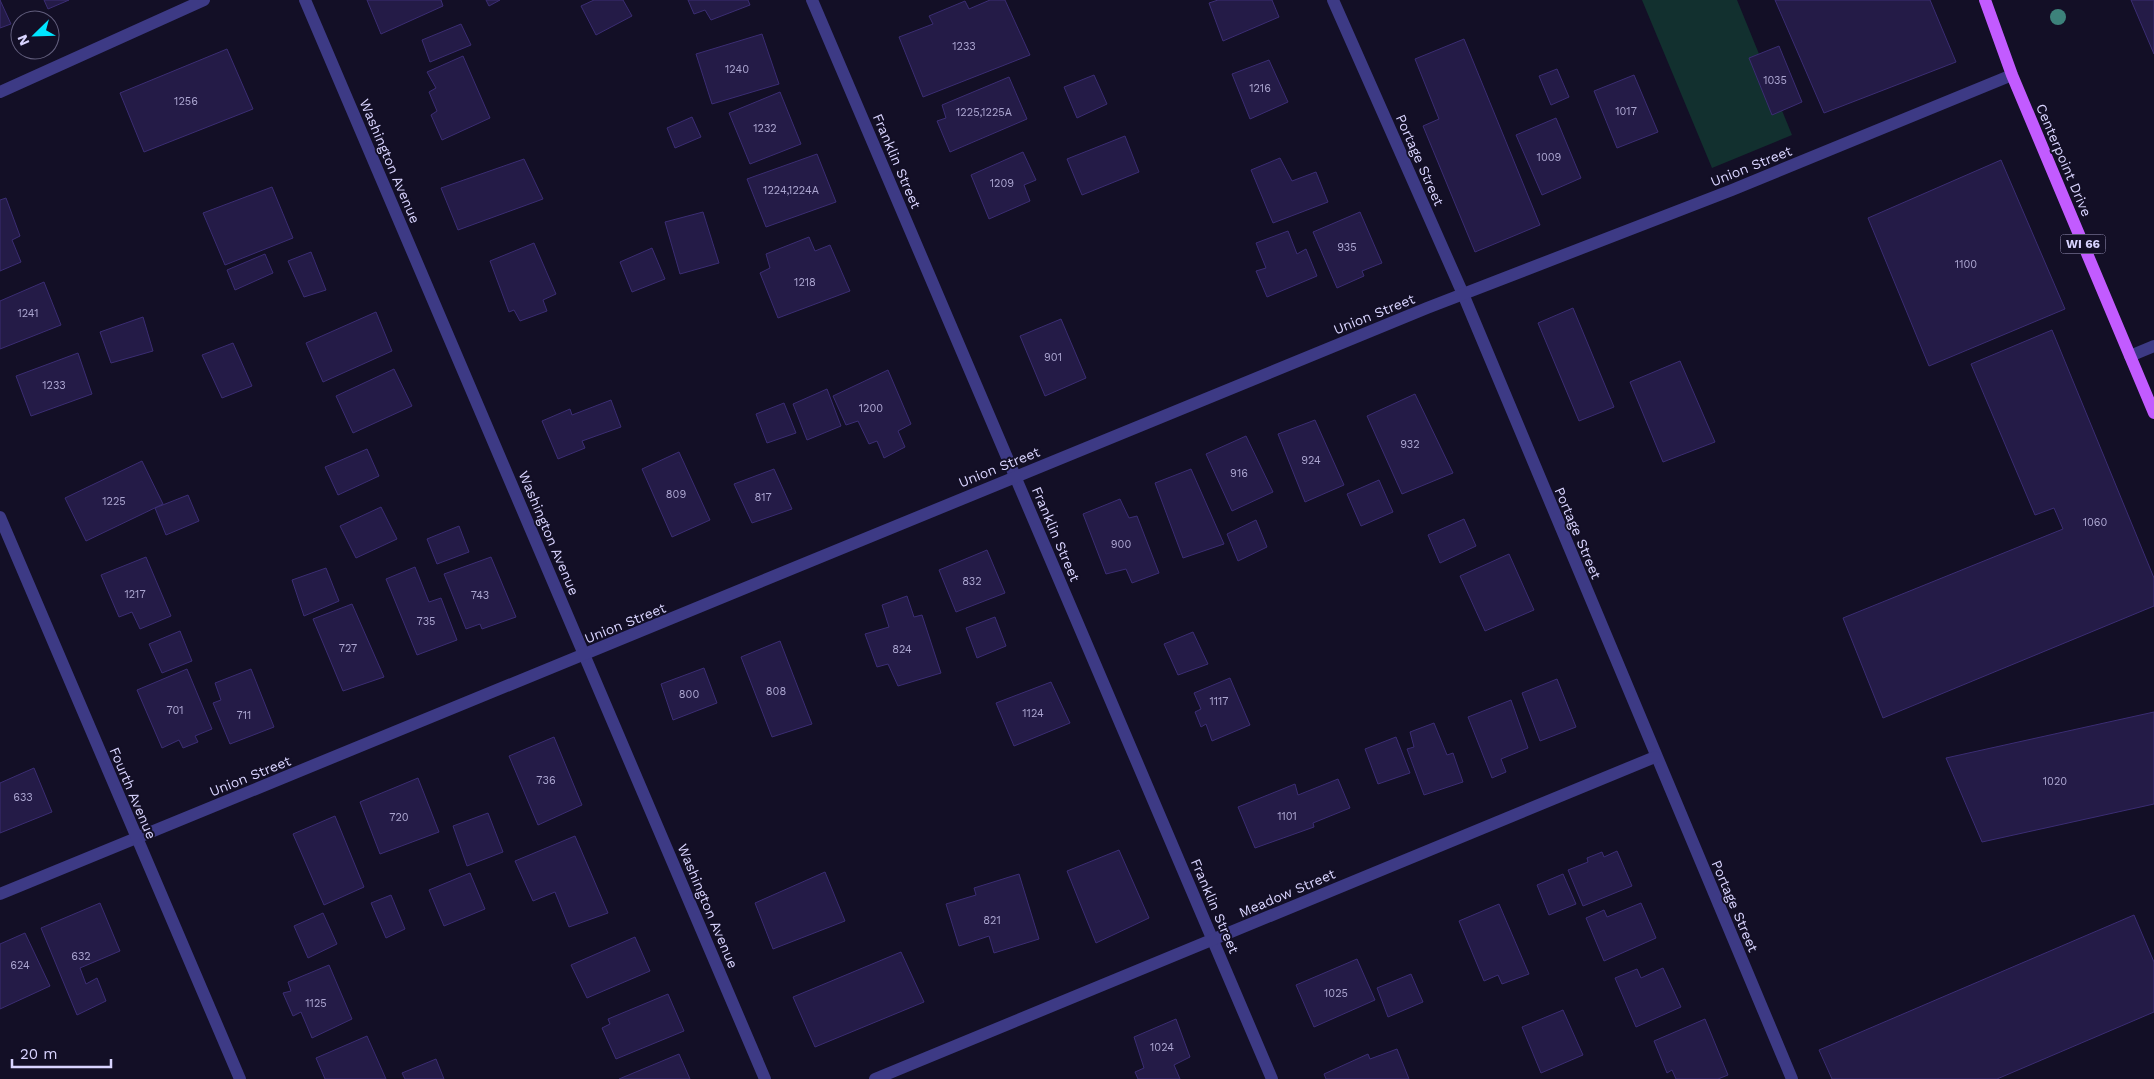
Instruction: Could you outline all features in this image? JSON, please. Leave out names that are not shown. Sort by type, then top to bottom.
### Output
[{"type":"main road","name":"Centerpoint Drive","points":[[1985,0],[2012,76],[2154,413]]},
{"type":"street","points":[[0,92],[204,0]]},
{"type":"street","name":"Washington Avenue","points":[[305,0],[765,1079]]},
{"type":"street","name":"Franklin Street","points":[[812,0],[1272,1079]]},
{"type":"street","name":"Portage Street","points":[[1333,0],[1463,294],[1655,756],[1792,1079]]},
{"type":"street","name":"Union Street","points":[[0,894],[1463,294],[1732,190],[2012,76]]},
{"type":"street","points":[[2130,356],[2154,346]]},
{"type":"street","name":"Fourth Avenue","points":[[0,518],[240,1079]]},
{"type":"street","name":"Meadow Street","points":[[875,1079],[1655,756]]},
{"type":"green space","points":[[1642,0],[1737,0],[1792,135],[1712,168]]},
{"type":"building","points":[[0,0],[10,24],[0,28]]},
{"type":"building","points":[[44,0],[69,0],[48,9]]},
{"type":"building","points":[[367,0],[441,0],[443,6],[381,34]]},
{"type":"building","points":[[486,0],[500,0],[489,6]]},
{"type":"building","points":[[594,0],[623,0],[632,16],[596,35],[581,6]]},
{"type":"building","points":[[688,0],[748,0],[750,5],[711,20],[705,10],[694,14]]},
{"type":"building","points":[[990,0],[1005,0],[1030,55],[923,97],[899,37],[933,24],[929,16],[965,1],[969,9]]},
{"type":"building","points":[[1218,0],[1272,0],[1279,17],[1223,41],[1209,3]]},
{"type":"building","points":[[1775,0],[1930,0],[1956,62],[1824,113]]},
{"type":"building","points":[[2131,0],[2154,0],[2154,54]]},
{"type":"building","points":[[461,24],[471,45],[430,62],[422,40]]},
{"type":"building","points":[[762,34],[779,84],[712,104],[696,54]]},
{"type":"building","points":[[1464,39],[1540,225],[1475,252],[1423,126],[1439,119],[1415,59]]},
{"type":"building","points":[[1779,46],[1802,102],[1772,115],[1749,58]]},
{"type":"building","points":[[227,49],[253,109],[144,152],[120,93]]},
{"type":"building","points":[[463,56],[490,118],[442,140],[431,115],[437,111],[429,92],[436,88],[427,72]]},
{"type":"building","points":[[1269,60],[1288,102],[1250,119],[1232,74]]},
{"type":"building","points":[[1557,69],[1569,97],[1551,105],[1539,76]]},
{"type":"building","points":[[1094,75],[1107,104],[1077,118],[1064,87]]},
{"type":"building","points":[[1634,75],[1658,132],[1617,148],[1594,91]]},
{"type":"building","points":[[1009,77],[1027,119],[950,152],[937,121],[946,118],[942,105]]},
{"type":"building","points":[[780,92],[801,144],[750,164],[729,113]]},
{"type":"building","points":[[692,117],[701,137],[675,148],[667,128]]},
{"type":"building","points":[[1556,118],[1581,178],[1542,195],[1516,135]]},
{"type":"building","points":[[1125,136],[1139,172],[1082,195],[1067,159]]},
{"type":"building","points":[[1023,152],[1036,180],[1024,185],[1030,201],[989,219],[971,175]]},
{"type":"building","points":[[817,154],[836,202],[766,227],[747,179]]},
{"type":"building","points":[[1280,158],[1292,181],[1316,172],[1328,202],[1273,223],[1251,170]]},
{"type":"building","points":[[524,159],[543,199],[458,230],[441,188]]},
{"type":"building","points":[[2001,160],[2065,309],[1929,366],[1868,218]]},
{"type":"building","points":[[272,187],[293,238],[225,265],[203,213]]},
{"type":"building","points":[[6,198],[20,236],[12,240],[21,262],[0,271],[0,200]]},
{"type":"building","points":[[703,212],[719,263],[680,274],[665,222]]},
{"type":"building","points":[[1360,212],[1382,263],[1362,271],[1364,276],[1337,288],[1313,232]]},
{"type":"building","points":[[1288,231],[1297,254],[1306,249],[1317,276],[1267,297],[1256,271],[1266,268],[1256,243]]},
{"type":"building","points":[[809,237],[815,251],[830,245],[850,291],[778,318],[760,273],[770,268],[766,254]]},
{"type":"building","points":[[534,243],[556,294],[543,300],[547,311],[520,321],[514,310],[509,312],[490,261]]},
{"type":"building","points":[[652,248],[665,279],[632,292],[620,262]]},
{"type":"building","points":[[311,252],[326,290],[304,297],[288,261]]},
{"type":"building","points":[[265,254],[273,273],[235,290],[227,270]]},
{"type":"building","points":[[44,282],[61,325],[0,349],[0,301]]},
{"type":"building","points":[[1573,308],[1614,407],[1579,421],[1538,323]]},
{"type":"building","points":[[376,312],[392,351],[323,382],[306,343]]},
{"type":"building","points":[[143,317],[153,351],[111,363],[100,332]]},
{"type":"building","points":[[1061,319],[1086,378],[1045,396],[1020,336]]},
{"type":"building","points":[[2052,330],[2154,578],[2154,606],[1883,718],[1843,618],[2063,529],[2054,508],[2035,515],[1971,364]]},
{"type":"building","points":[[233,343],[252,386],[222,398],[202,355]]},
{"type":"building","points":[[78,353],[92,394],[31,416],[16,376]]},
{"type":"building","points":[[1680,361],[1715,442],[1663,462],[1630,382]]},
{"type":"building","points":[[394,369],[412,406],[353,433],[336,396]]},
{"type":"building","points":[[888,370],[911,424],[898,431],[905,447],[884,458],[877,441],[869,444],[858,421],[846,425],[833,396]]},
{"type":"building","points":[[827,389],[841,426],[807,440],[793,404]]},
{"type":"building","points":[[1415,394],[1453,473],[1402,494],[1367,416]]},
{"type":"building","points":[[611,400],[621,427],[582,441],[585,448],[558,459],[542,421],[570,409],[572,415]]},
{"type":"building","points":[[784,403],[796,433],[767,443],[756,414]]},
{"type":"building","points":[[1315,420],[1344,485],[1305,502],[1278,434]]},
{"type":"building","points":[[1246,436],[1273,492],[1232,511],[1206,454]]},
{"type":"building","points":[[367,449],[379,476],[338,495],[325,467]]},
{"type":"building","points":[[679,452],[710,520],[672,537],[642,469]]},
{"type":"building","points":[[142,461],[163,504],[86,541],[65,498]]},
{"type":"building","points":[[774,469],[792,509],[752,523],[734,484]]},
{"type":"building","points":[[1191,469],[1224,544],[1183,558],[1155,483]]},
{"type":"building","points":[[1379,480],[1393,512],[1361,526],[1347,494]]},
{"type":"building","points":[[188,495],[199,521],[166,535],[155,508]]},
{"type":"building","points":[[1120,499],[1129,518],[1137,516],[1159,573],[1132,583],[1126,569],[1106,574],[1083,514]]},
{"type":"building","points":[[381,507],[397,539],[356,558],[340,526]]},
{"type":"building","points":[[1464,519],[1476,546],[1440,563],[1428,535]]},
{"type":"building","points":[[1256,520],[1267,547],[1238,561],[1227,534]]},
{"type":"building","points":[[459,526],[469,552],[437,564],[427,539]]},
{"type":"building","points":[[987,550],[1005,593],[956,612],[939,570]]},
{"type":"building","points":[[1509,554],[1534,610],[1485,631],[1460,576]]},
{"type":"building","points":[[146,557],[171,616],[140,629],[132,612],[119,617],[101,575]]},
{"type":"building","points":[[491,557],[516,617],[482,629],[480,624],[466,629],[444,574]]},
{"type":"building","points":[[415,567],[429,602],[441,598],[457,640],[417,655],[386,579]]},
{"type":"building","points":[[326,568],[339,601],[304,616],[292,580]]},
{"type":"building","points":[[907,596],[914,617],[922,615],[941,673],[898,686],[888,664],[877,667],[865,634],[889,627],[882,605]]},
{"type":"building","points":[[352,604],[384,677],[343,691],[313,619]]},
{"type":"building","points":[[995,617],[1006,646],[977,658],[966,628]]},
{"type":"building","points":[[180,631],[192,661],[162,673],[149,644]]},
{"type":"building","points":[[1193,632],[1208,664],[1178,675],[1164,644]]},
{"type":"building","points":[[780,641],[812,724],[772,737],[741,657]]},
{"type":"building","points":[[704,668],[717,703],[673,720],[661,684]]},
{"type":"building","points":[[187,669],[212,729],[195,736],[198,742],[183,748],[179,740],[162,748],[137,690]]},
{"type":"building","points":[[251,669],[274,727],[230,744],[213,703],[221,700],[215,683]]},
{"type":"building","points":[[1230,678],[1250,725],[1212,741],[1206,724],[1201,727],[1195,712],[1201,709],[1194,693]]},
{"type":"building","points":[[1557,679],[1576,727],[1540,741],[1522,693]]},
{"type":"building","points":[[1051,682],[1070,723],[1014,746],[996,703]]},
{"type":"building","points":[[1511,700],[1528,748],[1501,759],[1506,772],[1492,778],[1468,717]]},
{"type":"building","points":[[2154,712],[2154,804],[1982,842],[1946,758]]},
{"type":"building","points":[[1434,723],[1447,755],[1453,753],[1463,782],[1424,795],[1407,749],[1414,747],[1410,732]]},
{"type":"building","points":[[554,737],[582,805],[538,825],[509,756]]},
{"type":"building","points":[[1396,737],[1410,773],[1378,784],[1365,749]]},
{"type":"building","points":[[34,768],[52,812],[0,833],[0,783]]},
{"type":"building","points":[[418,778],[439,832],[380,854],[360,802]]},
{"type":"building","points":[[1338,779],[1350,808],[1313,823],[1314,827],[1255,848],[1238,807],[1295,784],[1298,795]]},
{"type":"building","points":[[488,813],[503,852],[467,866],[453,826]]},
{"type":"building","points":[[335,816],[364,887],[324,905],[293,834]]},
{"type":"building","points":[[575,836],[608,913],[569,927],[555,892],[533,901],[515,861]]},
{"type":"building","points":[[1119,850],[1149,918],[1096,943],[1067,871]]},
{"type":"building","points":[[1617,851],[1632,886],[1583,906],[1568,870],[1588,862],[1587,858],[1602,852],[1604,857]]},
{"type":"building","points":[[825,872],[845,921],[773,949],[755,903]]},
{"type":"building","points":[[470,873],[485,909],[444,926],[429,890]]},
{"type":"building","points":[[1019,874],[1039,939],[994,953],[989,936],[959,946],[946,904],[976,895],[974,888]]},
{"type":"building","points":[[1563,874],[1576,904],[1549,915],[1537,885]]},
{"type":"building","points":[[391,895],[405,929],[386,938],[371,903]]},
{"type":"building","points":[[100,903],[120,951],[80,968],[86,984],[97,978],[106,1001],[77,1015],[41,928]]},
{"type":"building","points":[[1641,903],[1656,938],[1604,961],[1586,918],[1604,910],[1607,917]]},
{"type":"building","points":[[1499,904],[1529,974],[1502,984],[1498,975],[1484,981],[1459,921]]},
{"type":"building","points":[[323,913],[337,944],[308,958],[294,926]]},
{"type":"building","points":[[2134,915],[2154,962],[2154,1012],[1997,1079],[1832,1079],[1819,1050]]},
{"type":"building","points":[[25,933],[50,986],[0,1009],[0,944]]},
{"type":"building","points":[[635,937],[650,971],[587,998],[571,965]]},
{"type":"building","points":[[901,952],[924,1002],[815,1047],[793,997]]},
{"type":"building","points":[[1357,959],[1375,1000],[1314,1027],[1296,985]]},
{"type":"building","points":[[329,965],[352,1019],[312,1038],[301,1012],[293,1016],[283,993],[291,991],[288,982]]},
{"type":"building","points":[[1663,968],[1681,1007],[1636,1027],[1615,978],[1637,969],[1641,978]]},
{"type":"building","points":[[1411,974],[1423,1002],[1388,1017],[1377,988]]},
{"type":"building","points":[[668,994],[684,1031],[616,1059],[602,1028],[610,1024],[608,1019]]},
{"type":"building","points":[[1563,1010],[1583,1055],[1541,1073],[1522,1027]]},
{"type":"building","points":[[1176,1019],[1190,1057],[1174,1065],[1180,1079],[1138,1079],[1135,1072],[1144,1068],[1134,1037]]},
{"type":"building","points":[[1705,1019],[1728,1075],[1718,1079],[1676,1079],[1672,1070],[1667,1073],[1654,1041]]},
{"type":"building","points":[[367,1036],[386,1079],[325,1079],[316,1058]]},
{"type":"building","points":[[1397,1049],[1409,1079],[1326,1079],[1324,1074],[1368,1054],[1370,1059]]},
{"type":"building","points":[[679,1054],[690,1079],[619,1079]]},
{"type":"building","points":[[436,1059],[444,1079],[405,1079],[402,1073]]}]
